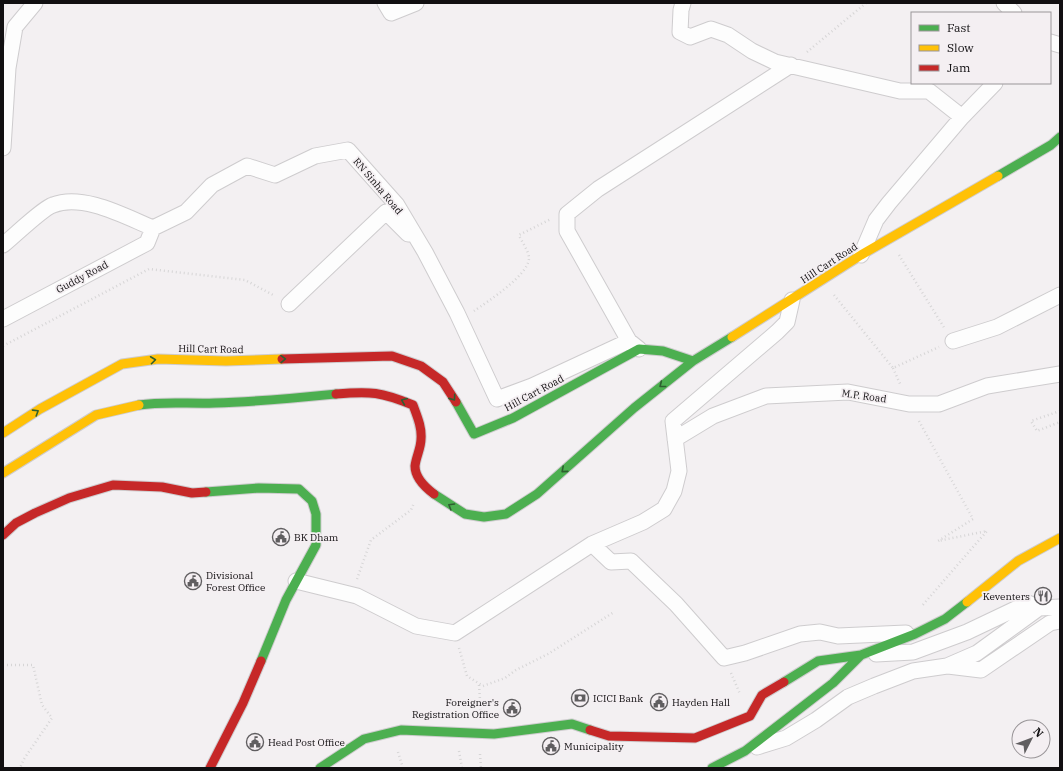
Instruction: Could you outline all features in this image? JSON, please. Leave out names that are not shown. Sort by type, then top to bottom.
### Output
[{"type":"main road","name":"Hill Cart Road","points":[[422,484],[441,500],[464,514],[484,517],[506,514],[537,494],[634,408],[695,359],[792,300],[861,255],[1051,145],[1060,137]]},
{"type":"main road","name":"Hill Cart Road","points":[[3,433],[40,409],[122,364],[158,359],[226,361],[392,356],[421,366],[443,382],[460,408],[474,434],[513,418],[634,345]]},
{"type":"main road","points":[[634,345],[695,359]]},
{"type":"main road","points":[[3,473],[96,415],[129,406],[155,402],[183,404],[259,402],[366,391],[388,395],[413,405],[420,422],[422,446],[415,467],[422,484]]},
{"type":"main road","points":[[3,536],[16,523],[35,513],[69,498],[113,485],[162,486],[192,493],[259,488],[299,489],[312,501],[318,528],[316,545],[286,600],[243,703],[210,768]]},
{"type":"main road","points":[[320,768],[364,739],[401,730],[485,734],[572,724],[609,736],[695,738],[750,716],[762,695],[818,661],[861,655],[920,632],[945,619],[1018,562],[1060,538]]},
{"type":"main road","points":[[712,768],[745,751],[833,683],[861,655]]},
{"type":"street","points":[[3,148],[8,68],[15,27],[35,3]]},
{"type":"street","points":[[385,3],[391,13],[416,3]]},
{"type":"street","points":[[683,3],[681,10],[680,32],[690,37],[712,29],[728,35],[752,51],[775,62],[900,91],[929,91],[962,117]]},
{"type":"street","points":[[1004,3],[1013,12]]},
{"type":"street","points":[[634,345],[567,231],[567,214],[598,189],[791,65]]},
{"type":"street","points":[[861,255],[876,220],[962,117],[994,84]]},
{"type":"street","name":"RN Sinha Road","points":[[153,228],[186,212],[212,185],[247,166],[275,175],[315,156],[348,150],[396,205],[425,252],[460,320],[496,399],[634,345]]},
{"type":"street","points":[[3,245],[53,205],[77,201],[112,211],[153,228]]},
{"type":"street","points":[[289,304],[386,212],[425,252]]},
{"type":"street","name":"Guddy Road","points":[[3,319],[147,243],[153,228]]},
{"type":"street","points":[[952,341],[997,327],[1060,295]]},
{"type":"street","points":[[296,581],[352,594],[416,626],[455,633],[592,544],[643,522],[664,509],[674,491],[679,471],[673,421],[787,322],[792,300]]},
{"type":"street","name":"M.P. Road","points":[[675,439],[713,416],[766,396],[848,392],[909,404],[939,404],[986,386],[1060,374]]},
{"type":"street","points":[[592,544],[611,562],[631,561],[676,604],[724,658],[745,653],[800,634],[820,632],[838,636],[920,632]]},
{"type":"street","points":[[861,655],[913,652],[967,632],[1028,603],[1039,608],[1060,607]]},
{"type":"street","points":[[745,751],[786,738],[816,720],[848,697],[874,686],[913,671],[947,666],[977,653],[1039,608]]},
{"type":"street","points":[[947,666],[981,670],[1050,622],[1060,621]]},
{"type":"path","points":[[791,65],[866,3]]},
{"type":"path","points":[[460,320],[492,299],[526,269],[529,257],[518,234],[546,220],[567,214]]},
{"type":"path","points":[[825,279],[834,295],[893,368],[952,341],[889,239]]},
{"type":"path","points":[[3,346],[148,269],[245,280],[289,304]]},
{"type":"path","points":[[909,404],[973,519],[938,541],[987,531],[919,610]]},
{"type":"path","points":[[1060,411],[1031,421],[1037,431],[1060,422]]},
{"type":"path","points":[[352,594],[371,540],[411,510],[422,484]]},
{"type":"path","points":[[455,633],[467,676],[479,685],[483,686],[505,678],[516,670],[548,654],[614,612]]},
{"type":"path","points":[[724,658],[728,663],[744,705],[750,716]]},
{"type":"path","points":[[3,665],[33,665],[42,705],[52,718],[24,759],[20,768]]},
{"type":"path","points":[[479,685],[485,734]]},
{"type":"path","points":[[458,749],[462,768]]},
{"type":"path","points":[[398,751],[403,768]]},
{"type":"path","points":[[479,755],[481,768]]},
{"type":"traffic: fast","points":[[998,176],[1051,145],[1060,137]]},
{"type":"traffic: fast","points":[[456,402],[474,434],[513,418],[639,349],[663,351],[693,361],[732,337]]},
{"type":"traffic: fast","points":[[434,494],[465,514],[484,517],[506,514],[537,494],[634,408],[693,361]]},
{"type":"traffic: fast","points":[[139,405],[158,403],[245,402],[336,394]]},
{"type":"traffic: fast","points":[[206,492],[259,488],[299,489],[312,501],[316,514],[316,545],[286,600],[261,661]]},
{"type":"traffic: fast","points":[[784,682],[818,661],[861,655],[915,634],[945,619],[967,602]]},
{"type":"traffic: fast","points":[[712,768],[745,751],[833,683],[861,655]]},
{"type":"traffic: fast","points":[[320,768],[364,739],[401,730],[494,734],[572,724],[590,730]]},
{"type":"traffic: slow","points":[[732,337],[861,255],[998,176]]},
{"type":"traffic: slow","points":[[3,433],[40,409],[122,364],[158,359],[226,361],[282,359]]},
{"type":"traffic: slow","points":[[3,473],[96,415],[139,405]]},
{"type":"traffic: slow","points":[[967,602],[1018,561],[1060,538]]},
{"type":"traffic: jam","points":[[282,359],[392,356],[421,366],[443,382],[456,402]]},
{"type":"traffic: jam","points":[[336,394],[367,393],[384,395],[413,405],[421,430],[421,442],[416,459],[415,470],[422,482],[434,494]]},
{"type":"traffic: jam","points":[[3,535],[16,523],[35,513],[69,498],[113,485],[162,487],[192,493],[206,492]]},
{"type":"traffic: jam","points":[[210,768],[243,703],[261,661]]},
{"type":"traffic: jam","points":[[590,730],[609,736],[695,738],[750,716],[762,695],[784,682]]},
{"type":"place","name":"BK Dham","points":[[281,537]]},
{"type":"place","name":"Divisional Forest Office","points":[[193,581]]},
{"type":"place","name":"Keventers","points":[[1043,596]]},
{"type":"place","name":"ICICI Bank","points":[[580,698]]},
{"type":"place","name":"Hayden Hall","points":[[659,702]]},
{"type":"place","name":"Foreigner's Registration Office","points":[[512,708]]},
{"type":"place","name":"Head Post Office","points":[[255,742]]},
{"type":"place","name":"Municipality","points":[[551,746]]}]
